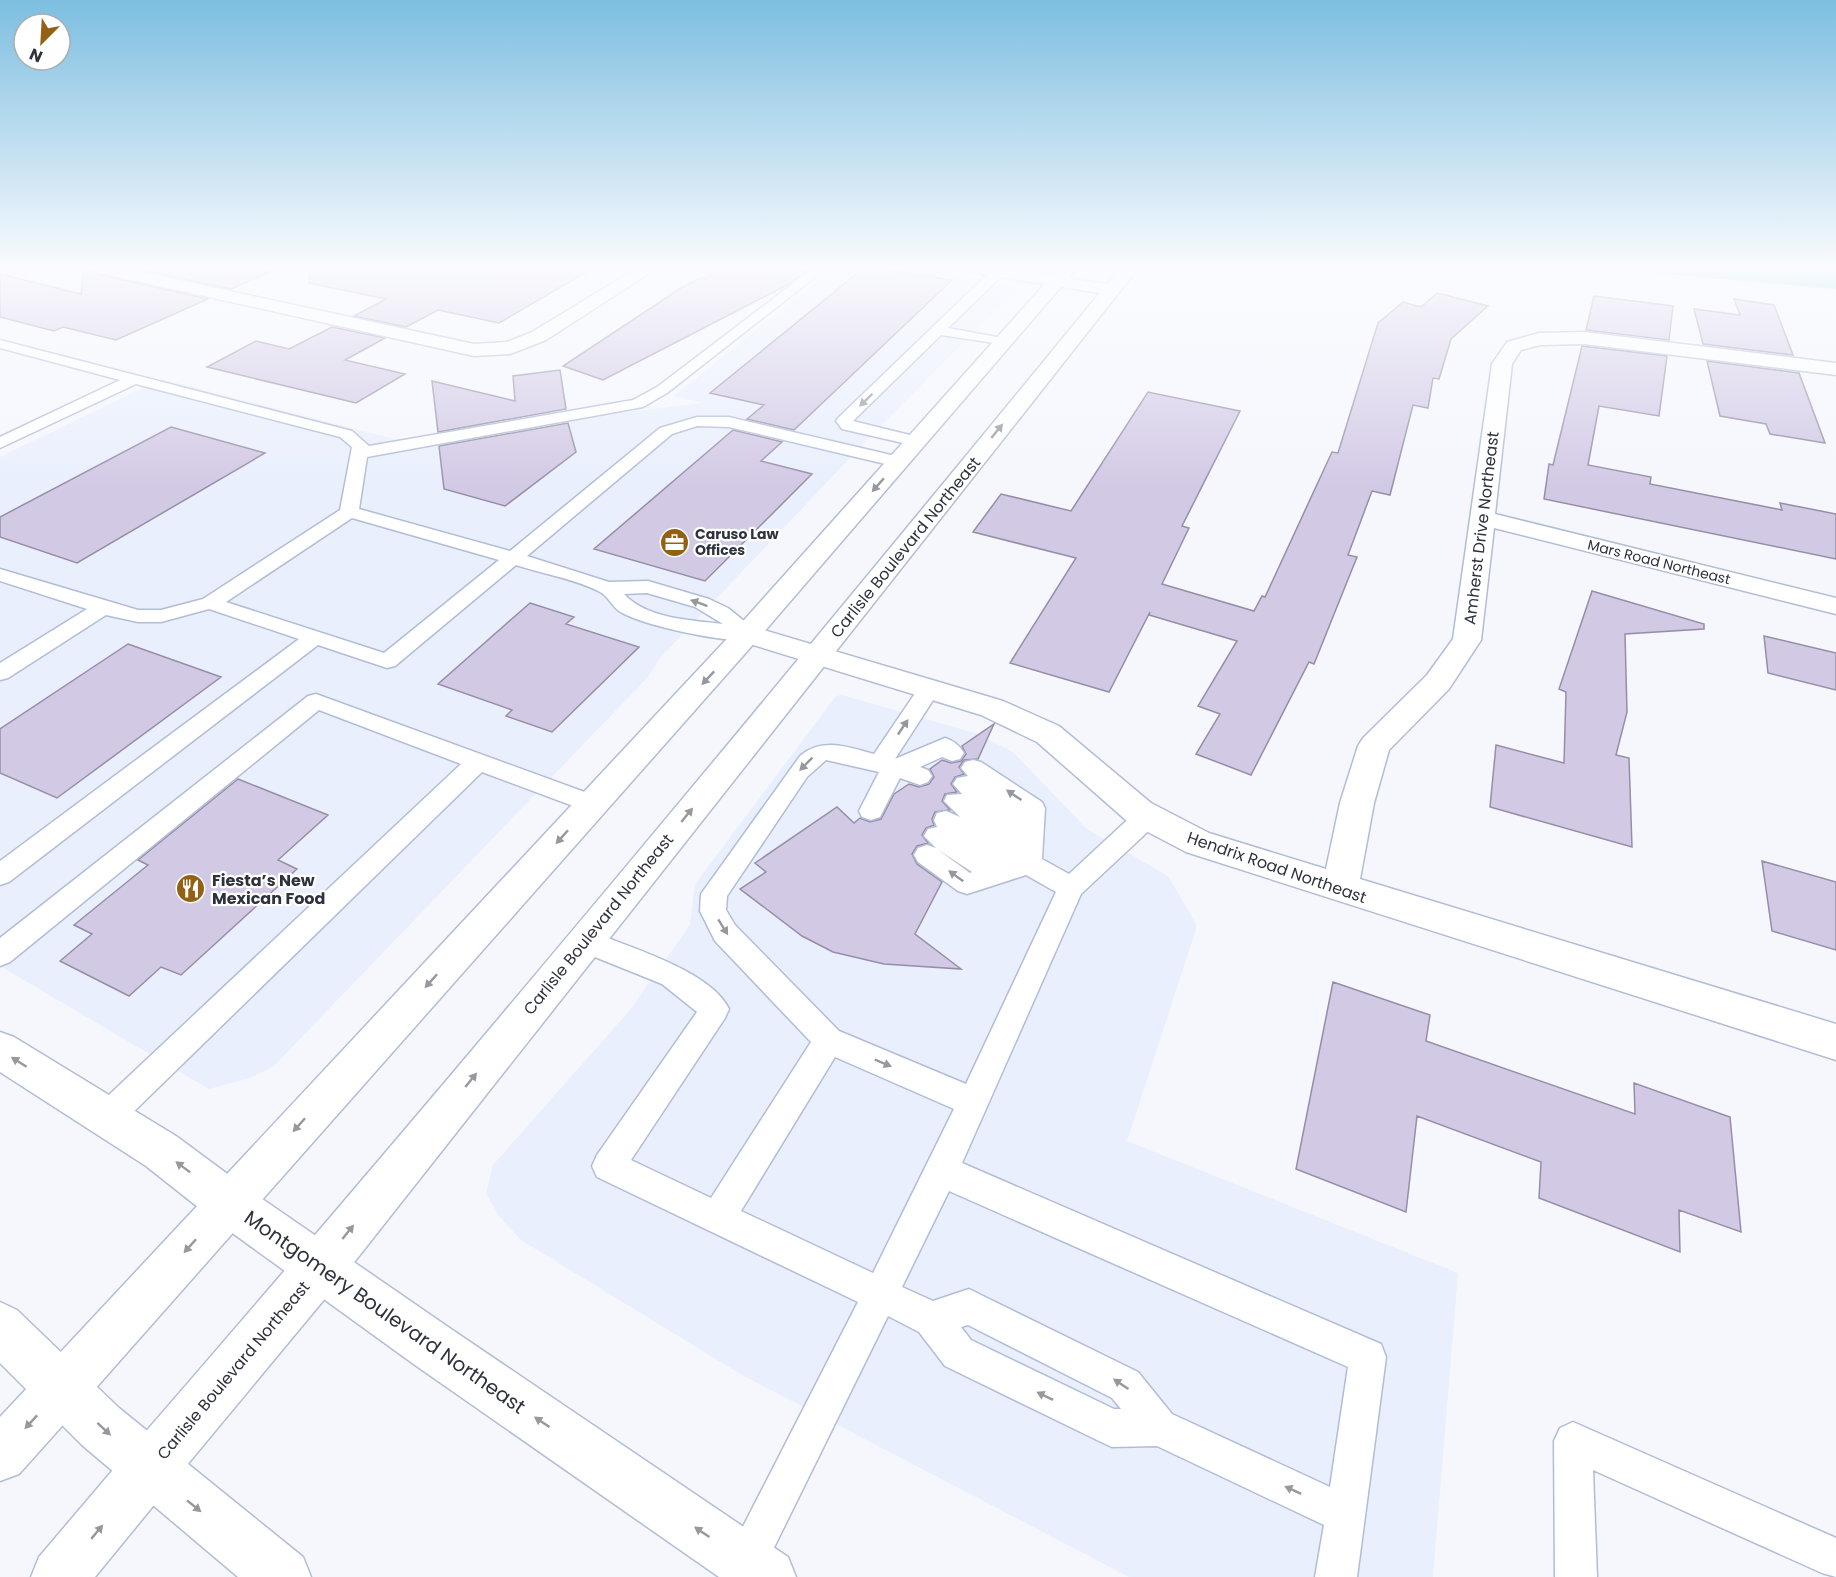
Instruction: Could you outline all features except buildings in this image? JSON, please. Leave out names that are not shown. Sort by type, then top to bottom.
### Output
[{"type":"main road","points":[[431,341],[474,350],[510,348],[529,341]]},
{"type":"main road","name":"Carlisle Boulevard Northeast","points":[[59,1577],[320,1267],[817,657],[1070,341]]},
{"type":"main road","name":"Amherst Drive Northeast","points":[[1340,889],[1357,803],[1374,746],[1438,682],[1467,640],[1502,364],[1514,346],[1533,341]]},
{"type":"main road","name":"Amherst Drive Northeast","points":[[1605,341],[1836,369]]},
{"type":"main road","points":[[0,1455],[747,634],[1003,342]]},
{"type":"main road","name":"Mars Road Northeast","points":[[1483,518],[1836,606]]},
{"type":"main road","name":"Hendrix Road Northeast","points":[[747,634],[928,691],[992,708],[1048,734],[1148,817],[1198,843],[1836,1042]]},
{"type":"main road","name":"Montgomery Boulevard Northeast","points":[[0,1050],[161,1151],[229,1203],[320,1267],[757,1569]]},
{"type":"main road","points":[[0,1327],[61,1389],[148,1470],[283,1577]]},
{"type":"lane","points":[[359,453],[637,404],[662,390],[726,341]]},
{"type":"lane","points":[[916,441],[848,426],[844,421],[927,341]]},
{"type":"lane","points":[[995,341],[1003,342]]},
{"type":"lane","points":[[0,344],[346,434],[361,445],[349,512],[210,603],[161,616],[138,616],[103,608],[0,575]]},
{"type":"lane","points":[[0,443],[134,379]]},
{"type":"lane","points":[[210,603],[387,661],[666,431],[687,422],[710,419],[729,422],[898,462]]},
{"type":"lane","points":[[349,512],[513,558],[608,588],[627,607],[650,615],[683,624],[747,634]]},
{"type":"lane","points":[[0,673],[103,608]]},
{"type":"lane","points":[[0,875],[315,637]]},
{"type":"lane","points":[[928,691],[905,778],[842,753],[827,751],[815,755],[799,771],[714,894],[713,911],[725,933],[829,1040],[973,1102]]},
{"type":"lane","points":[[0,954],[316,701],[592,804]]},
{"type":"lane","points":[[107,1117],[478,762]]},
{"type":"lane","points":[[951,810],[994,854],[1029,864],[1071,888]]},
{"type":"lane","points":[[951,810],[967,884],[1029,864]]},
{"type":"lane","points":[[951,810],[1014,818],[1029,864]]},
{"type":"lane","points":[[757,1569],[880,1297],[942,1171],[1071,888],[1148,817]]},
{"type":"lane","points":[[585,941],[672,976],[715,1009],[608,1166],[880,1297],[932,1319],[958,1353],[1112,1428],[1159,1427],[1346,1515]]},
{"type":"lane","points":[[717,1219],[829,1040]]},
{"type":"lane","points":[[942,1171],[1368,1357],[1336,1577]]},
{"type":"lane","points":[[1576,1577],[1573,1441],[1836,1559]]},
{"type":"shaded area","points":[[743,341],[965,341],[867,440],[661,657],[648,677],[273,1067],[249,1078],[209,1089],[0,966],[0,457],[161,379],[398,440],[614,404],[619,413],[704,403],[674,396]]},
{"type":"shaded area","points":[[842,695],[978,734],[1013,752],[1087,829],[1168,876],[1197,926],[1127,1141],[1458,1273],[1433,1577],[1129,1577],[742,1375],[521,1240],[499,1216],[486,1193],[493,1165],[630,1010],[690,925],[695,884],[836,696]]},
{"type":"place","name":"Caruso Law Offices","points":[[674,542]]},
{"type":"place","name":"Fiesta’s New Mexican Food","points":[[191,889]]}]
